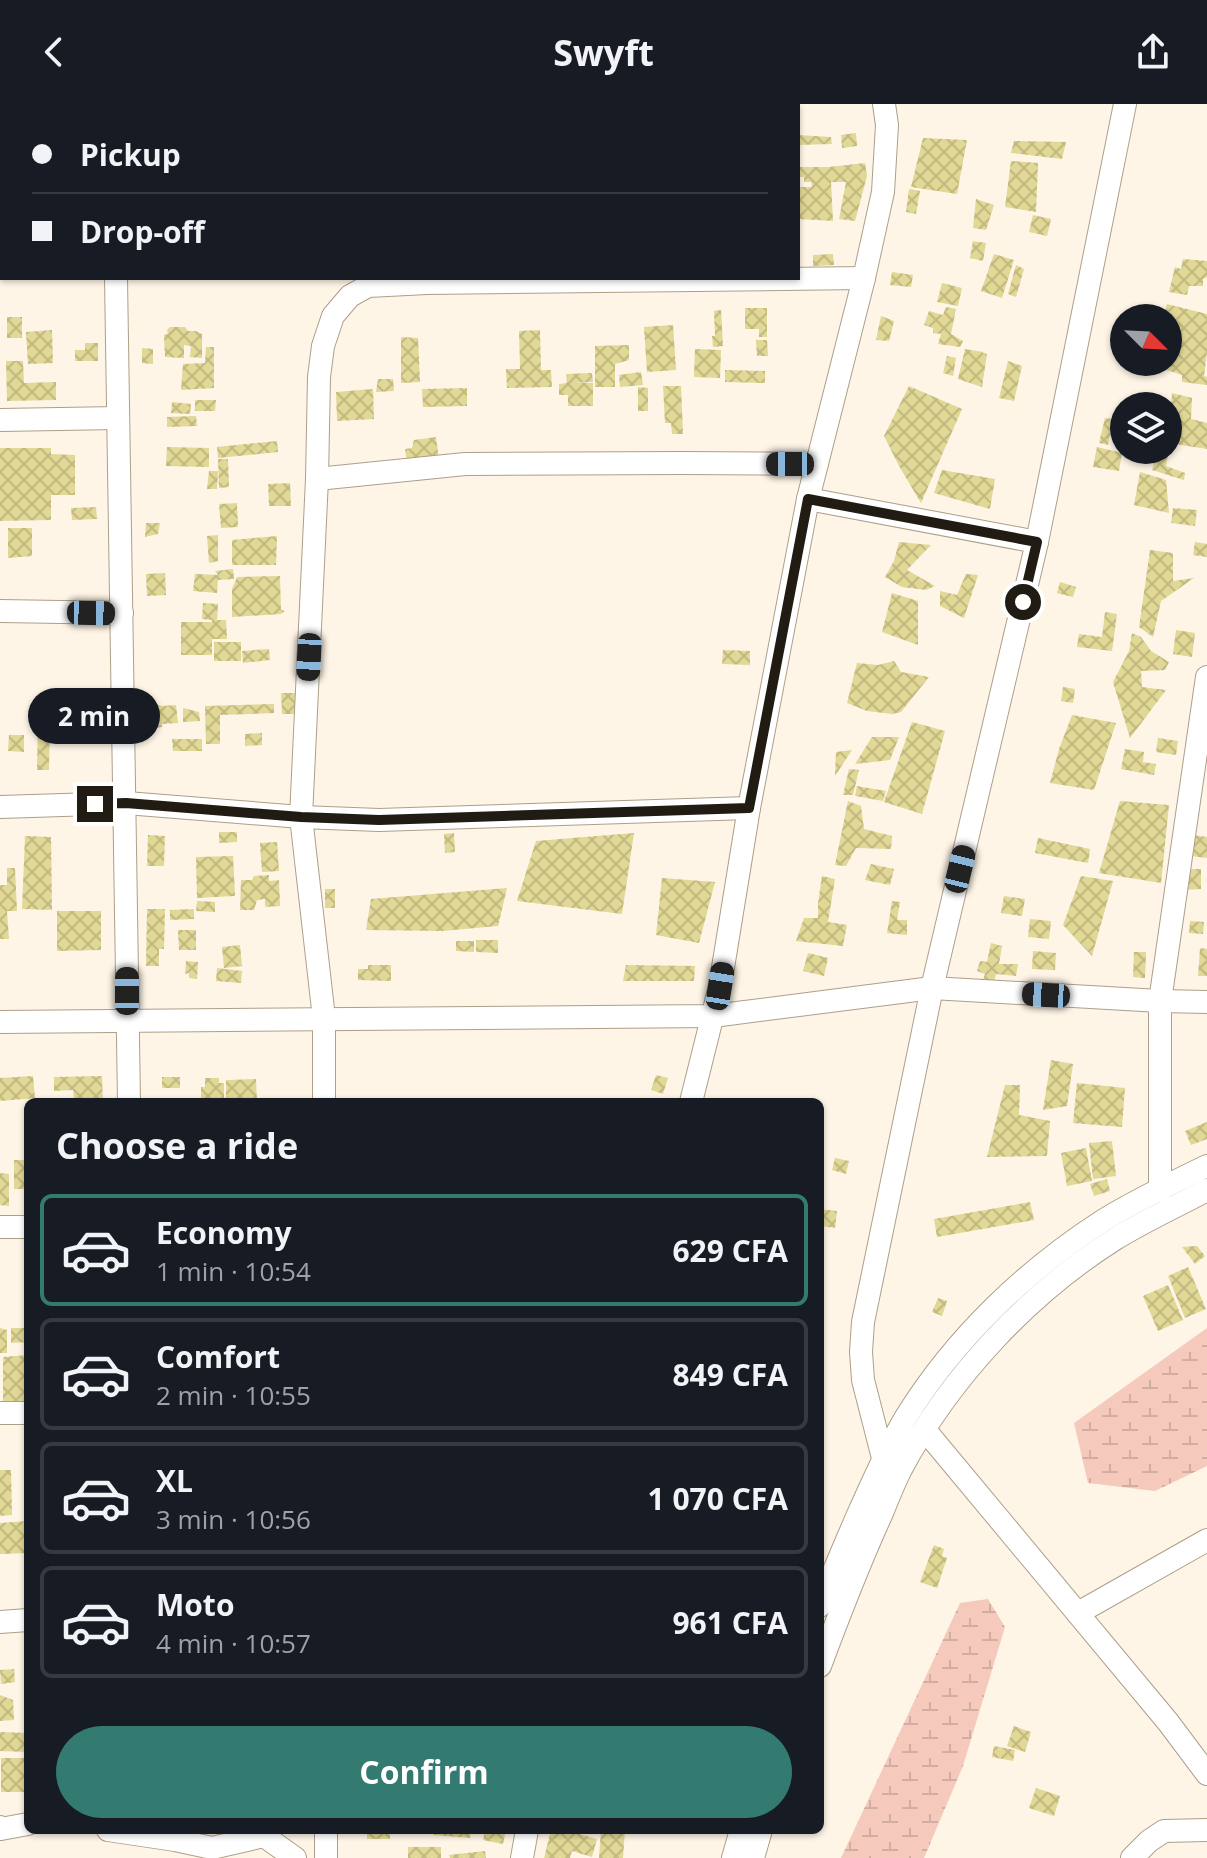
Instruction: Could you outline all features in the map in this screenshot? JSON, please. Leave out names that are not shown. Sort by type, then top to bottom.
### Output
[{"type":"street","points":[[692,1098],[720,986],[749,808],[808,499],[883,192],[887,125],[884,104]]},
{"type":"street","points":[[892,1463],[863,1380],[863,1322],[932,988],[1037,542],[1125,104]]},
{"type":"street","points":[[800,279],[864,278]]},
{"type":"street","points":[[116,280],[129,1098]]},
{"type":"street","points":[[324,1098],[324,1018],[301,817],[319,377],[323,346],[333,316],[350,296],[368,286],[689,280]]},
{"type":"street","points":[[0,420],[118,418]]},
{"type":"street","points":[[317,479],[465,464],[817,464]]},
{"type":"street","points":[[808,499],[1037,542]]},
{"type":"street","points":[[0,611],[122,613]]},
{"type":"street","points":[[1160,1191],[1160,1001],[1207,677]]},
{"type":"street","points":[[0,807],[126,803],[379,820],[749,808]]},
{"type":"street","points":[[0,1022],[713,1016],[932,988],[1207,1002]]},
{"type":"street","points":[[825,1636],[869,1541],[907,1416],[933,1379],[998,1303],[1039,1267],[1105,1220],[1207,1166]]},
{"type":"street","points":[[824,1598],[892,1463],[925,1430],[976,1359],[1010,1322],[1054,1283],[1116,1239],[1207,1190]]},
{"type":"street","points":[[0,1227],[24,1227]]},
{"type":"street","points":[[0,1413],[24,1413]]},
{"type":"street","points":[[925,1430],[1168,1722],[1207,1774]]},
{"type":"street","points":[[1078,1613],[1207,1540]]},
{"type":"street","points":[[0,1622],[24,1620]]},
{"type":"street","points":[[0,1827],[24,1825]]},
{"type":"street","points":[[1132,1858],[1164,1831],[1207,1830]]},
{"type":"street","points":[[135,1834],[212,1848],[264,1836],[295,1858]]},
{"type":"street","points":[[326,1834],[326,1858]]},
{"type":"street","points":[[522,1858],[526,1834]]},
{"type":"street","points":[[733,1858],[740,1834]]},
{"type":"street","points":[[753,1858],[760,1834]]},
{"type":"green space","points":[[1207,1328],[1207,1466],[1155,1491],[1088,1483],[1074,1423]]},
{"type":"green space","points":[[988,1599],[1005,1627],[963,1766],[924,1858],[841,1858],[960,1603]]},
{"type":"building","points":[[856,133],[857,146],[842,148],[841,135]]},
{"type":"building","points":[[800,135],[831,137],[832,144],[800,145]]},
{"type":"building","points":[[923,138],[967,140],[957,194],[911,187]]},
{"type":"building","points":[[1014,141],[1066,142],[1062,159],[1011,153]]},
{"type":"building","points":[[1011,161],[1038,163],[1036,212],[1005,207]]},
{"type":"building","points":[[865,163],[867,176],[855,221],[839,219],[846,182],[831,182],[833,221],[800,219],[800,187],[812,187],[811,182],[804,182],[804,177],[800,177],[800,167]]},
{"type":"building","points":[[909,189],[920,191],[916,214],[906,212]]},
{"type":"building","points":[[976,199],[994,205],[986,230],[973,228]]},
{"type":"building","points":[[1033,215],[1051,219],[1047,236],[1029,232]]},
{"type":"building","points":[[973,241],[986,243],[983,261],[970,258]]},
{"type":"building","points":[[833,254],[834,265],[813,266],[813,255]]},
{"type":"building","points":[[994,254],[1014,260],[1002,298],[981,291]]},
{"type":"building","points":[[1183,259],[1207,261],[1207,277],[1203,279],[1203,286],[1189,286],[1187,295],[1169,292],[1175,267],[1181,269]]},
{"type":"building","points":[[1016,265],[1024,269],[1016,297],[1008,294]]},
{"type":"building","points":[[892,272],[913,275],[911,287],[890,285]]},
{"type":"building","points":[[942,283],[962,288],[958,306],[937,302]]},
{"type":"building","points":[[946,307],[956,309],[951,334],[963,341],[960,347],[938,344],[941,334],[933,333],[933,328],[924,325],[929,311],[943,315]]},
{"type":"building","points":[[745,308],[767,308],[767,337],[759,337],[759,329],[745,329]]},
{"type":"building","points":[[1182,308],[1207,314],[1204,376],[1207,377],[1207,385],[1182,382]]},
{"type":"building","points":[[721,310],[723,346],[713,347],[714,311]]},
{"type":"building","points":[[881,316],[894,321],[889,341],[876,340]]},
{"type":"building","points":[[7,317],[22,317],[22,338],[7,338]]},
{"type":"building","points":[[673,325],[676,370],[647,372],[644,327]]},
{"type":"building","points":[[170,327],[185,327],[188,331],[202,334],[202,358],[190,357],[191,346],[184,345],[184,358],[165,357],[164,335],[168,334]]},
{"type":"building","points":[[52,330],[53,363],[28,364],[26,332]]},
{"type":"building","points":[[540,330],[541,370],[551,370],[552,387],[507,388],[506,369],[520,369],[519,331]]},
{"type":"building","points":[[401,337],[418,338],[420,382],[401,383]]},
{"type":"building","points":[[756,340],[767,340],[768,356],[757,356]]},
{"type":"building","points":[[85,343],[98,343],[98,361],[75,361],[75,350],[85,350]]},
{"type":"building","points":[[629,345],[629,360],[615,364],[615,387],[595,387],[595,346]]},
{"type":"building","points":[[206,347],[214,347],[214,388],[181,390],[183,364],[205,363]]},
{"type":"building","points":[[142,348],[153,349],[153,364],[142,363]]},
{"type":"building","points":[[695,349],[721,350],[720,378],[694,377]]},
{"type":"building","points":[[965,349],[987,354],[982,387],[958,379]]},
{"type":"building","points":[[947,356],[956,358],[953,376],[943,373]]},
{"type":"building","points":[[6,361],[23,361],[24,383],[56,382],[56,400],[7,401]]},
{"type":"building","points":[[1008,361],[1022,366],[1014,401],[999,398]]},
{"type":"building","points":[[725,370],[765,371],[765,383],[725,382]]},
{"type":"building","points":[[641,372],[643,385],[620,387],[619,375]]},
{"type":"building","points":[[592,373],[593,382],[573,383],[593,383],[593,406],[568,406],[568,395],[559,395],[559,384],[567,383],[566,374]]},
{"type":"building","points":[[378,379],[393,379],[394,391],[376,392]]},
{"type":"building","points":[[663,386],[681,386],[683,434],[672,434],[671,423],[665,423]]},
{"type":"building","points":[[909,386],[962,409],[921,503],[884,436]]},
{"type":"building","points":[[638,387],[648,388],[648,411],[638,411]]},
{"type":"building","points":[[467,388],[467,406],[423,407],[422,389]]},
{"type":"building","points":[[373,389],[374,419],[337,421],[336,392]]},
{"type":"building","points":[[1182,396],[1192,398],[1191,419],[1207,423],[1207,449],[1182,445]]},
{"type":"building","points":[[195,400],[216,400],[215,411],[195,411]]},
{"type":"building","points":[[172,402],[191,404],[190,414],[171,413]]},
{"type":"building","points":[[196,416],[197,426],[167,427],[167,417]]},
{"type":"building","points":[[1105,418],[1110,419],[1108,445],[1099,443]]},
{"type":"building","points":[[436,437],[439,460],[407,463],[405,449],[412,448],[414,440]]},
{"type":"building","points":[[277,441],[278,452],[218,458],[217,447]]},
{"type":"building","points":[[167,447],[209,448],[209,467],[166,466]]},
{"type":"building","points":[[1097,447],[1110,450],[1110,464],[1120,464],[1119,471],[1093,467]]},
{"type":"building","points":[[0,448],[51,448],[51,454],[75,455],[75,495],[51,495],[51,520],[0,521]]},
{"type":"building","points":[[218,459],[228,459],[229,487],[219,488]]},
{"type":"building","points":[[1154,464],[1166,464],[1185,473],[1184,480],[1152,470]]},
{"type":"building","points":[[942,470],[995,479],[990,509],[934,493]]},
{"type":"building","points":[[209,471],[218,471],[217,489],[207,489]]},
{"type":"building","points":[[1140,472],[1166,480],[1169,513],[1134,505]]},
{"type":"building","points":[[290,483],[291,506],[269,506],[268,484]]},
{"type":"building","points":[[237,503],[238,527],[221,528],[219,504]]},
{"type":"building","points":[[96,507],[97,519],[72,520],[71,508]]},
{"type":"building","points":[[1173,508],[1197,510],[1195,526],[1171,523]]},
{"type":"building","points":[[146,523],[160,523],[158,534],[145,537]]},
{"type":"building","points":[[8,528],[32,528],[32,556],[8,558]]},
{"type":"building","points":[[218,535],[218,561],[209,563],[207,536]]},
{"type":"building","points":[[277,536],[276,565],[232,565],[232,540]]},
{"type":"building","points":[[899,542],[931,545],[907,570],[935,586],[926,590],[902,587],[885,577],[894,561]]},
{"type":"building","points":[[1195,542],[1207,544],[1207,557],[1193,555]]},
{"type":"building","points":[[1150,550],[1173,553],[1173,581],[1194,578],[1161,601],[1153,637],[1139,627]]},
{"type":"building","points":[[233,569],[234,579],[218,580],[217,593],[193,591],[195,574],[218,575],[215,571]]},
{"type":"building","points":[[165,573],[166,595],[147,596],[146,574]]},
{"type":"building","points":[[966,574],[978,575],[964,618],[940,606],[940,591],[957,595]]},
{"type":"building","points":[[280,576],[281,610],[285,611],[281,614],[232,617],[232,589],[237,577]]},
{"type":"building","points":[[1060,582],[1076,587],[1073,597],[1057,593]]},
{"type":"building","points":[[892,593],[918,601],[918,645],[882,632]]},
{"type":"building","points":[[203,603],[218,604],[217,620],[226,620],[227,639],[212,639],[212,655],[181,655],[181,622],[212,622],[202,619]]},
{"type":"building","points":[[1105,612],[1117,614],[1112,651],[1077,647],[1079,634],[1102,637]]},
{"type":"building","points":[[1176,630],[1195,633],[1192,657],[1173,654]]},
{"type":"building","points":[[1132,633],[1141,637],[1151,651],[1169,662],[1165,670],[1141,671],[1142,687],[1166,690],[1130,738],[1113,682],[1129,651]]},
{"type":"building","points":[[214,642],[241,642],[241,661],[214,661]]},
{"type":"building","points":[[269,649],[270,660],[243,663],[242,651]]},
{"type":"building","points":[[723,650],[750,651],[750,665],[722,664]]},
{"type":"building","points":[[894,661],[901,672],[929,677],[901,712],[867,711],[847,703],[857,663],[878,665]]},
{"type":"building","points":[[1063,687],[1075,689],[1073,703],[1061,701]]},
{"type":"building","points":[[281,693],[296,693],[296,714],[282,714]]},
{"type":"building","points":[[52,701],[72,702],[72,717],[53,718]]},
{"type":"building","points":[[274,704],[274,713],[220,715],[220,744],[206,744],[205,706]]},
{"type":"building","points":[[176,705],[178,723],[148,729],[146,706]]},
{"type":"building","points":[[183,708],[199,712],[200,721],[183,722]]},
{"type":"building","points":[[1072,715],[1116,723],[1094,790],[1050,783]]},
{"type":"building","points":[[38,716],[50,716],[49,770],[37,770]]},
{"type":"building","points":[[912,722],[945,731],[922,814],[884,802]]},
{"type":"building","points":[[262,733],[262,745],[245,746],[245,734]]},
{"type":"building","points":[[9,735],[24,735],[24,752],[8,751]]},
{"type":"building","points":[[872,737],[899,737],[890,760],[855,764]]},
{"type":"building","points":[[1158,738],[1178,741],[1176,755],[1156,752]]},
{"type":"building","points":[[172,739],[202,739],[202,751],[173,751]]},
{"type":"building","points":[[1125,749],[1144,752],[1143,762],[1156,764],[1154,775],[1121,769]]},
{"type":"building","points":[[852,750],[835,776],[836,752]]},
{"type":"building","points":[[849,769],[859,770],[853,795],[843,795]]},
{"type":"building","points":[[857,786],[886,791],[883,801],[855,796]]},
{"type":"building","points":[[848,801],[861,806],[864,829],[892,836],[891,849],[856,848],[846,866],[835,865]]},
{"type":"building","points":[[1120,801],[1169,805],[1161,883],[1099,873]]},
{"type":"building","points":[[219,832],[237,832],[237,842],[219,843]]},
{"type":"building","points":[[454,833],[455,852],[445,853],[444,834]]},
{"type":"building","points":[[634,833],[622,914],[517,901],[536,841]]},
{"type":"building","points":[[148,835],[165,836],[164,866],[147,866]]},
{"type":"building","points":[[1193,835],[1207,837],[1207,858],[1191,856]]},
{"type":"building","points":[[25,836],[51,837],[52,910],[22,909]]},
{"type":"building","points":[[1038,838],[1090,849],[1088,863],[1035,853]]},
{"type":"building","points":[[277,842],[279,871],[262,872],[260,843]]},
{"type":"building","points":[[233,856],[235,896],[197,898],[196,857]]},
{"type":"building","points":[[871,864],[894,869],[890,885],[865,880]]},
{"type":"building","points":[[7,868],[15,868],[17,911],[7,911],[9,939],[0,939],[0,885],[7,885]]},
{"type":"building","points":[[1184,869],[1201,869],[1201,889],[1184,890]]},
{"type":"building","points":[[269,875],[269,881],[279,880],[280,906],[265,907],[265,899],[257,900],[254,910],[240,910],[241,880]]},
{"type":"building","points":[[822,876],[835,879],[828,922],[847,925],[843,946],[796,941],[804,918],[818,918]]},
{"type":"building","points":[[1081,876],[1113,881],[1092,956],[1063,925]]},
{"type":"building","points":[[662,878],[715,882],[699,943],[656,935]]},
{"type":"building","points":[[507,888],[498,926],[442,931],[366,930],[371,899]]},
{"type":"building","points":[[325,889],[335,889],[335,908],[325,908]]},
{"type":"building","points":[[1004,896],[1025,899],[1022,916],[1001,913]]},
{"type":"building","points":[[197,901],[215,902],[215,912],[196,911]]},
{"type":"building","points":[[892,901],[900,902],[897,920],[907,920],[907,935],[887,933]]},
{"type":"building","points":[[147,909],[165,909],[164,949],[159,949],[159,966],[146,966]]},
{"type":"building","points":[[194,909],[194,919],[170,920],[170,910]]},
{"type":"building","points":[[57,911],[101,911],[101,950],[57,951]]},
{"type":"building","points":[[1030,919],[1051,921],[1049,939],[1028,937]]},
{"type":"building","points":[[1190,921],[1204,922],[1203,934],[1189,933]]},
{"type":"building","points":[[178,930],[196,930],[196,950],[179,950]]},
{"type":"building","points":[[476,940],[498,940],[498,953],[476,952]]},
{"type":"building","points":[[456,941],[474,941],[474,952],[456,951]]},
{"type":"building","points":[[991,943],[1002,946],[999,964],[1018,964],[1016,976],[996,974],[994,982],[983,980],[985,974],[977,971],[980,961],[987,962]]},
{"type":"building","points":[[240,945],[242,966],[224,968],[222,947]]},
{"type":"building","points":[[1200,948],[1207,949],[1207,976],[1198,976]]},
{"type":"building","points":[[1033,951],[1056,953],[1055,970],[1032,969]]},
{"type":"building","points":[[1134,952],[1146,952],[1145,978],[1133,977]]},
{"type":"building","points":[[808,953],[828,958],[824,976],[803,971]]},
{"type":"building","points":[[186,961],[198,962],[197,979],[189,978],[189,973],[185,974]]},
{"type":"building","points":[[368,965],[391,965],[391,981],[358,980],[358,969],[368,969]]},
{"type":"building","points":[[626,965],[695,966],[694,981],[623,981]]},
{"type":"building","points":[[217,968],[242,971],[241,983],[216,981]]},
{"type":"building","points":[[1051,1060],[1073,1064],[1067,1106],[1043,1110]]},
{"type":"building","points":[[656,1075],[668,1078],[663,1094],[651,1090]]},
{"type":"building","points":[[33,1076],[35,1098],[0,1101],[0,1078]]},
{"type":"building","points":[[102,1076],[103,1098],[74,1098],[73,1090],[54,1091],[54,1077]]},
{"type":"building","points":[[162,1077],[180,1077],[180,1088],[162,1088]]},
{"type":"building","points":[[205,1078],[219,1078],[219,1083],[224,1083],[224,1098],[201,1098],[201,1087],[205,1087]]},
{"type":"building","points":[[256,1079],[257,1098],[226,1098],[226,1080]]},
{"type":"building","points":[[1077,1083],[1125,1088],[1122,1127],[1073,1123]]},
{"type":"building","points":[[1005,1085],[1020,1085],[1019,1115],[1050,1121],[1047,1156],[987,1157]]},
{"type":"building","points":[[1207,1122],[1207,1139],[1191,1145],[1185,1131]]},
{"type":"building","points":[[1112,1141],[1116,1176],[1093,1179],[1089,1143]]},
{"type":"building","points":[[1086,1148],[1092,1181],[1067,1186],[1061,1153]]},
{"type":"building","points":[[835,1158],[849,1161],[846,1174],[832,1170]]},
{"type":"building","points":[[14,1160],[24,1160],[24,1189],[14,1189]]},
{"type":"building","points":[[0,1173],[9,1174],[9,1206],[0,1205]]},
{"type":"building","points":[[1107,1179],[1110,1191],[1094,1196],[1090,1184]]},
{"type":"building","points":[[1030,1202],[1034,1220],[937,1237],[934,1219]]},
{"type":"building","points":[[824,1209],[837,1211],[835,1228],[824,1227]]},
{"type":"building","points":[[1197,1246],[1205,1256],[1195,1264],[1182,1247]]},
{"type":"building","points":[[1188,1267],[1206,1309],[1185,1318],[1168,1276]]},
{"type":"building","points":[[1168,1285],[1183,1320],[1158,1331],[1143,1296]]},
{"type":"building","points":[[938,1298],[947,1301],[942,1316],[932,1312]]},
{"type":"building","points":[[0,1328],[7,1330],[7,1353],[0,1353]]},
{"type":"building","points":[[11,1328],[24,1328],[24,1342],[11,1343]]},
{"type":"building","points":[[24,1355],[24,1402],[3,1403],[3,1357]]},
{"type":"building","points":[[0,1470],[11,1470],[12,1515],[0,1516]]},
{"type":"building","points":[[24,1521],[24,1553],[0,1554],[0,1523]]},
{"type":"building","points":[[934,1545],[944,1549],[942,1556],[947,1558],[937,1588],[920,1582]]},
{"type":"building","points":[[14,1669],[15,1682],[1,1684],[0,1670]]},
{"type":"building","points":[[0,1695],[13,1700],[14,1720],[0,1721]]},
{"type":"building","points":[[1014,1726],[1031,1732],[1025,1752],[1007,1746]]},
{"type":"building","points":[[0,1732],[24,1733],[24,1752],[0,1751]]},
{"type":"building","points":[[994,1746],[1015,1750],[1013,1761],[992,1757]]},
{"type":"building","points":[[1,1758],[24,1758],[24,1792],[1,1792]]},
{"type":"building","points":[[1036,1788],[1060,1796],[1054,1816],[1029,1808]]},
{"type":"building","points":[[367,1834],[390,1834],[390,1839],[367,1839]]},
{"type":"building","points":[[434,1834],[470,1834],[470,1838]]},
{"type":"building","points":[[484,1834],[505,1834],[503,1844],[483,1840]]},
{"type":"building","points":[[550,1834],[579,1834],[597,1839],[592,1857],[572,1851],[570,1858],[544,1858]]},
{"type":"building","points":[[601,1834],[625,1834],[623,1858],[599,1858]]},
{"type":"building","points":[[408,1847],[441,1847],[441,1858],[408,1858]]},
{"type":"building","points":[[485,1851],[486,1858],[450,1858],[449,1855]]},
{"type":"route","points":[[95,804],[126,803],[379,820],[749,808],[808,499],[1037,542],[1023,602]]}]
